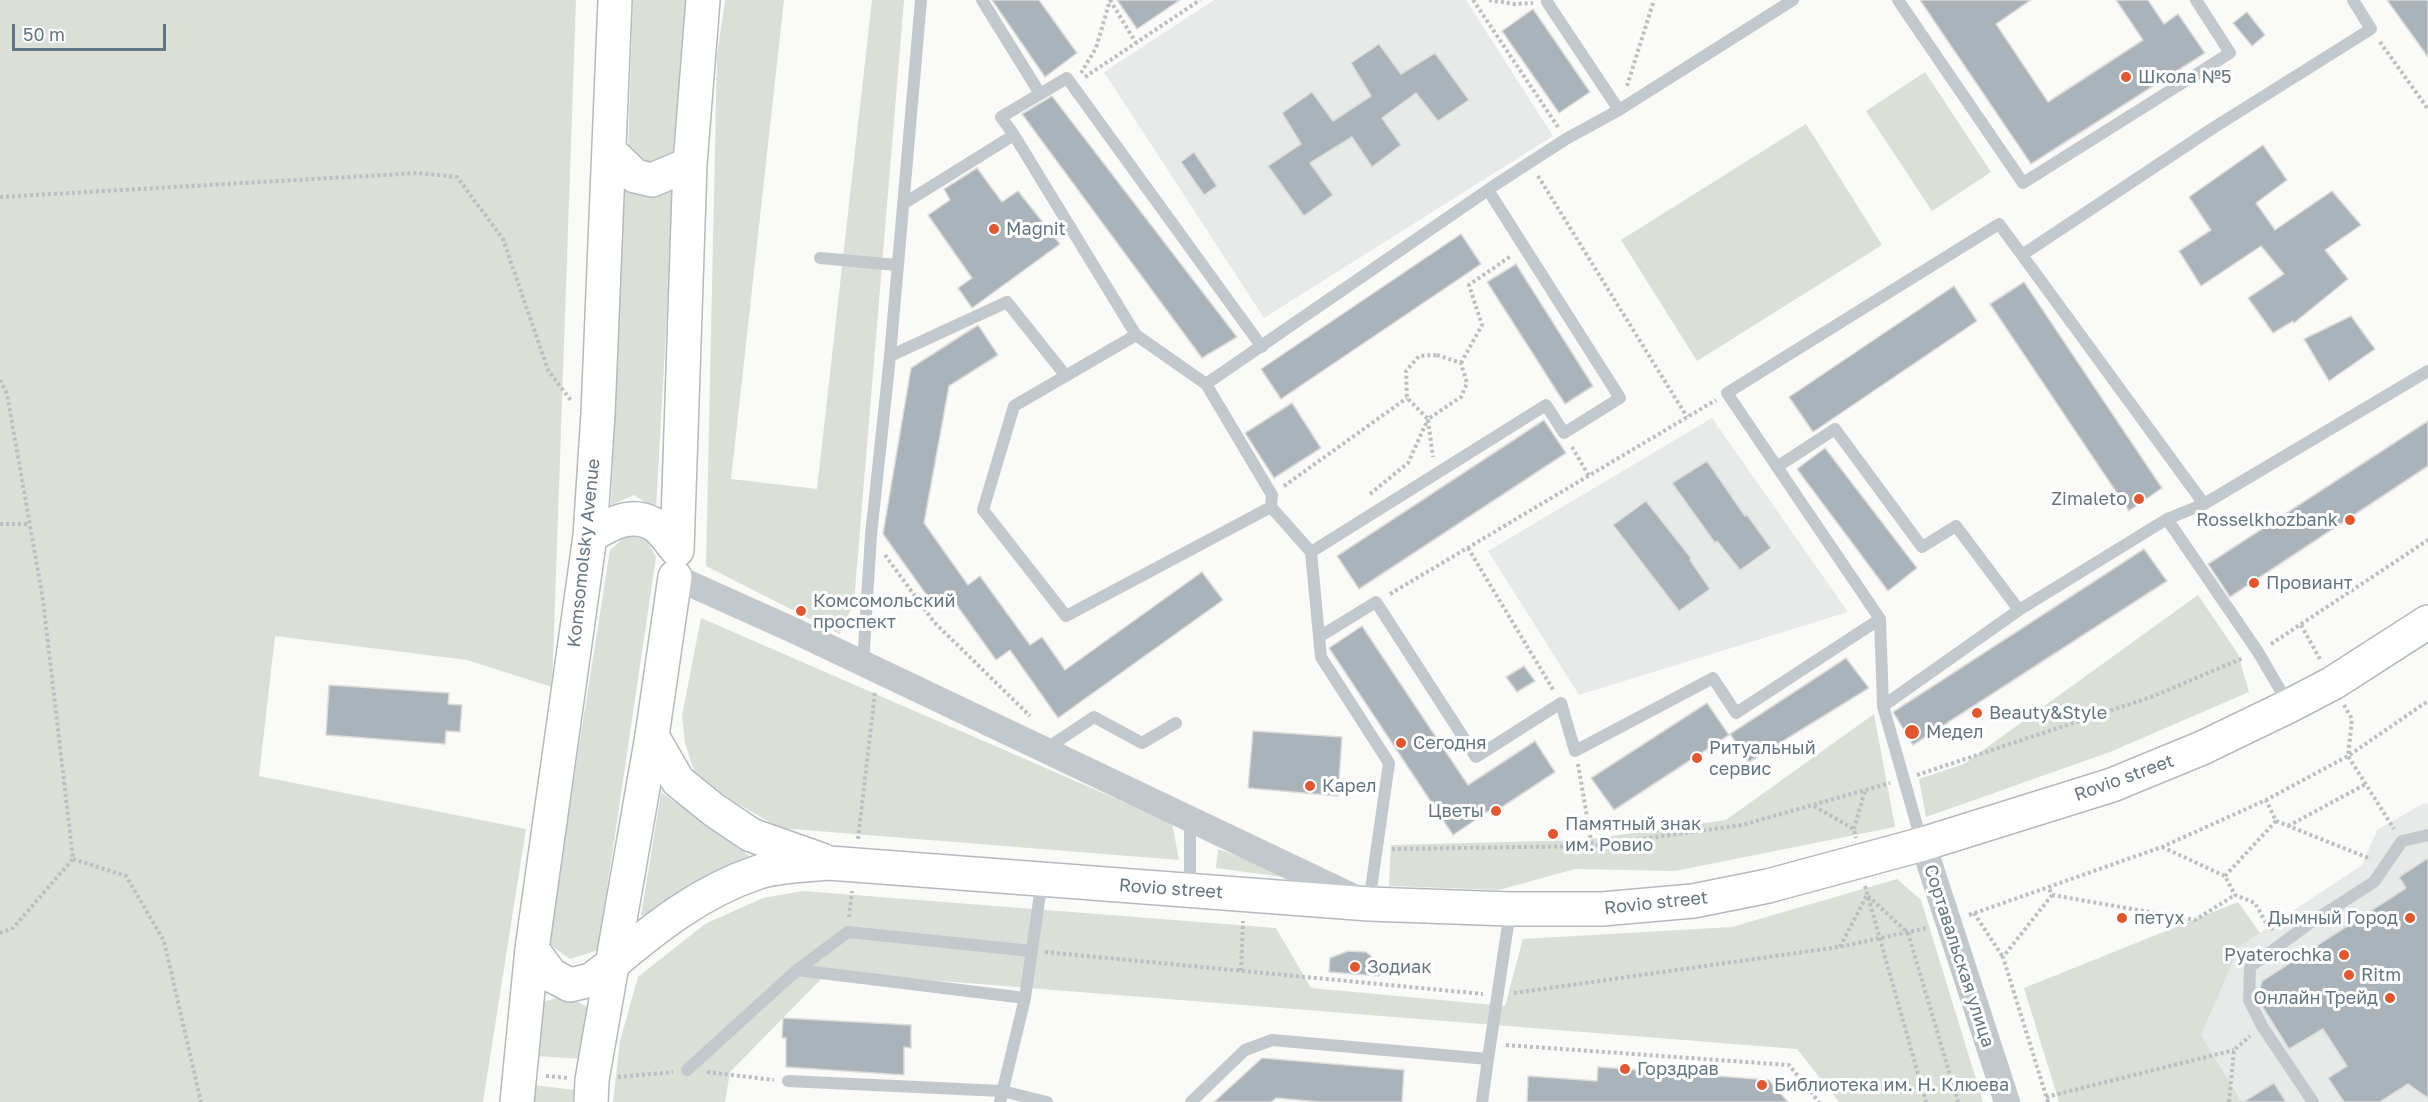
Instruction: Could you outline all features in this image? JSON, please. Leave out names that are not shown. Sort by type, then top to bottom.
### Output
[{"type":"main road","name":"Komsomolsky Avenue","points":[[518,1088],[532,949],[590,536],[598,414],[615,0]]},
{"type":"main road","points":[[592,1091],[652,736],[676,563],[690,164],[703,0]]},
{"type":"main road","points":[[609,151],[634,176],[652,180],[690,164]]},
{"type":"main road","points":[[590,536],[611,523],[631,518],[653,523],[676,563]]},
{"type":"main road","name":"Rovio street","points":[[532,949],[551,975],[570,985],[591,980],[655,928],[688,905],[718,889],[758,872],[842,864],[1369,904],[1510,909],[1602,909],[1693,901],[1768,886],[1857,844],[1923,844],[2112,785],[2202,748],[2289,706],[2333,683],[2428,622]]},
{"type":"main road","name":"Rovio street","points":[[652,736],[678,780],[714,810],[751,835],[842,864]]},
{"type":"street","points":[[676,563],[870,667],[1050,746],[1190,819],[1369,904]]},
{"type":"street","name":"Сортавальская улица","points":[[1923,844],[2007,1102]]},
{"type":"lane","points":[[870,667],[871,535],[890,356],[921,0]]},
{"type":"lane","points":[[982,0],[1039,92]]},
{"type":"lane","points":[[1206,384],[1530,162],[1566,139],[1620,110],[1793,0]]},
{"type":"lane","points":[[1898,0],[2023,183],[2230,53],[2196,0]]},
{"type":"lane","points":[[2022,255],[2213,128],[2371,29],[2353,0]]},
{"type":"lane","points":[[1547,2],[1620,110]]},
{"type":"lane","points":[[1262,347],[1067,78],[1039,92],[1001,117],[1136,335],[1206,384],[1271,501],[1311,552],[1321,657],[1389,763],[1369,904]]},
{"type":"lane","points":[[903,204],[1014,135]]},
{"type":"lane","points":[[1311,552],[1546,405],[1564,433],[1620,398],[1488,190]]},
{"type":"lane","points":[[1923,844],[1883,706],[1880,620],[1727,393],[1999,224],[2204,504]]},
{"type":"lane","points":[[820,258],[897,265]]},
{"type":"lane","points":[[890,356],[1007,302],[1066,376]]},
{"type":"lane","points":[[1136,335],[1014,406],[983,510],[1066,616],[1271,501]]},
{"type":"lane","points":[[1883,706],[2019,610],[2167,519],[2204,504],[2428,371]]},
{"type":"lane","points":[[1777,467],[1835,429],[1922,548],[1956,526],[2019,610]]},
{"type":"lane","points":[[2167,519],[2258,652],[2289,706]]},
{"type":"lane","points":[[1319,637],[1376,602],[1476,758],[1561,703],[1575,751],[1713,678],[1736,713],[1880,620]]},
{"type":"lane","points":[[1050,746],[1094,717],[1142,743],[1176,723]]},
{"type":"lane","points":[[1190,819],[1190,890]]},
{"type":"lane","points":[[2313,1102],[2262,1026],[2249,1000],[2250,967],[2310,923],[2374,882],[2402,841],[2428,835]]},
{"type":"lane","points":[[1001,1096],[1025,998],[1042,879]]},
{"type":"lane","points":[[1482,1102],[1510,909]]},
{"type":"lane","points":[[687,1070],[797,970],[848,932],[1032,951]]},
{"type":"lane","points":[[797,970],[1025,998]]},
{"type":"lane","points":[[1191,1102],[1245,1050],[1272,1040],[1488,1059]]},
{"type":"lane","points":[[788,1081],[1001,1096],[1047,1102]]},
{"type":"path","points":[[1110,0],[1136,43]]},
{"type":"path","points":[[1072,86],[1096,48],[1110,0]]},
{"type":"path","points":[[1072,86],[1200,0]]},
{"type":"path","points":[[1473,0],[1566,139]]},
{"type":"path","points":[[1489,0],[1547,2]]},
{"type":"path","points":[[1620,110],[1654,0]]},
{"type":"path","points":[[2371,29],[2428,109]]},
{"type":"path","points":[[1530,162],[1687,417]]},
{"type":"path","points":[[0,197],[418,173],[457,177],[503,239],[548,370],[577,409],[577,398]]},
{"type":"path","points":[[1365,498],[1408,463],[1428,419],[1461,397],[1467,383],[1461,363],[1482,325],[1469,285],[1525,247]]},
{"type":"path","points":[[1436,474],[1428,419],[1407,398],[1406,371],[1419,356],[1437,355],[1461,363]]},
{"type":"path","points":[[0,380],[7,394],[43,600],[73,859],[13,928],[0,933]]},
{"type":"path","points":[[1376,602],[1727,393]]},
{"type":"path","points":[[1271,501],[1407,398]]},
{"type":"path","points":[[1564,433],[1589,476]]},
{"type":"path","points":[[0,524],[29,524]]},
{"type":"path","points":[[871,535],[934,622],[1050,746]]},
{"type":"path","points":[[1377,849],[1592,846],[1742,825],[1904,779],[2154,696],[2258,652],[2428,540]]},
{"type":"path","points":[[1468,548],[1561,703]]},
{"type":"path","points":[[848,932],[842,864],[870,667]]},
{"type":"path","points":[[1948,922],[2162,847],[2266,800],[2348,756],[2428,701]]},
{"type":"path","points":[[1575,751],[1592,846]]},
{"type":"path","points":[[2348,756],[2398,834]]},
{"type":"path","points":[[2288,826],[2366,784]]},
{"type":"path","points":[[1865,790],[1857,844],[1867,895],[1926,1102]]},
{"type":"path","points":[[2266,800],[2276,822],[2374,860]]},
{"type":"path","points":[[1813,805],[1857,844]]},
{"type":"path","points":[[2225,876],[2276,822]]},
{"type":"path","points":[[2162,847],[2225,876],[2235,895],[2255,903],[2270,930],[2278,925]]},
{"type":"path","points":[[73,859],[126,876],[164,941],[201,1102]]},
{"type":"path","points":[[2049,888],[2052,896]]},
{"type":"path","points":[[1839,947],[1867,895]]},
{"type":"path","points":[[1867,895],[1908,933],[1958,1102]]},
{"type":"path","points":[[2052,896],[2195,920],[2235,895]]},
{"type":"path","points":[[2003,957],[2052,896]]},
{"type":"path","points":[[1974,913],[2003,957],[2048,1102]]},
{"type":"path","points":[[2046,1096],[2234,1050],[2262,1026]]},
{"type":"path","points":[[1490,1044],[1790,1065],[1819,1102]]},
{"type":"path","points":[[2229,1102],[2234,1050]]},
{"type":"path","points":[[518,1088],[592,1091],[687,1070],[788,1081]]},
{"type":"shaded area","points":[[0,0],[576,0],[552,687],[467,660],[275,636],[259,776],[526,829],[483,1102],[0,1102]]},
{"type":"shaded area","points":[[633,0],[686,0],[677,152],[652,165],[628,149]]},
{"type":"shaded area","points":[[725,0],[784,0],[731,479],[817,489],[872,0],[904,0],[854,602],[840,634],[706,566],[717,56]]},
{"type":"shaded area","points":[[1214,0],[1466,0],[1553,136],[1264,318],[1104,72]]},
{"type":"shaded area","points":[[1925,72],[1991,172],[1932,211],[1866,111]]},
{"type":"shaded area","points":[[1806,124],[1882,245],[1697,361],[1621,240]]},
{"type":"shaded area","points":[[625,182],[648,198],[674,186],[656,509],[634,495],[611,505]]},
{"type":"shaded area","points":[[1712,418],[1848,612],[1579,695],[1488,551]]},
{"type":"shaded area","points":[[626,536],[646,539],[656,557],[598,950],[570,959],[548,943],[610,550]]},
{"type":"shaded area","points":[[2198,595],[2238,654],[2249,692],[2110,752],[1926,817],[1919,779],[1964,764]]},
{"type":"shaded area","points":[[701,618],[1172,823],[1179,860],[780,828],[731,800],[694,771],[685,743],[682,716]]},
{"type":"shaded area","points":[[1874,714],[1895,827],[1675,871],[1575,869],[1499,890],[1389,886],[1391,845],[1583,840],[1726,820]]},
{"type":"shaded area","points":[[661,792],[752,858],[641,916]]},
{"type":"shaded area","points":[[2424,803],[2428,804],[2428,1102],[2242,1102],[2201,1035],[2240,946],[2362,865],[2377,830]]},
{"type":"shaded area","points":[[1218,849],[1305,880],[1216,868]]},
{"type":"shaded area","points":[[1897,879],[1921,900],[1983,1102],[1839,1102],[1797,1049],[828,972],[730,1072],[725,1102],[613,1102],[620,1041],[638,977],[705,924],[763,898],[803,891],[1276,928],[1311,988],[1505,1006],[1523,939],[1732,927]]},
{"type":"shaded area","points":[[2238,902],[2260,933],[2240,946],[2201,1035],[2242,1102],[2059,1102],[2024,988]]},
{"type":"shaded area","points":[[565,996],[588,1007],[582,1059],[537,1056],[542,1002]]},
{"type":"shaded area","points":[[534,1085],[574,1090],[573,1102],[533,1102]]},
{"type":"building","points":[[992,0],[1039,0],[1077,53],[1045,77]]},
{"type":"building","points":[[1117,0],[1180,0],[1137,29]]},
{"type":"building","name":"Школа №5","points":[[1920,0],[2031,0],[1996,24],[2048,102],[2143,40],[2116,0],[2148,0],[2164,24],[2178,14],[2205,53],[2031,164]]},
{"type":"building","points":[[2387,0],[2428,0],[2428,57]]},
{"type":"building","points":[[1533,9],[1590,92],[1559,113],[1502,31]]},
{"type":"building","points":[[2247,12],[2265,35],[2252,46],[2233,23]]},
{"type":"building","points":[[1379,44],[1401,74],[1435,53],[1469,100],[1438,121],[1416,93],[1382,118],[1401,145],[1372,167],[1352,137],[1310,163],[1333,195],[1304,216],[1268,166],[1301,144],[1282,113],[1312,92],[1333,121],[1371,96],[1351,63]]},
{"type":"building","points":[[1052,96],[1237,337],[1202,358],[1022,114]]},
{"type":"building","points":[[2263,145],[2287,180],[2256,203],[2275,230],[2332,191],[2361,225],[2325,250],[2348,279],[2294,323],[2293,321],[2273,333],[2248,298],[2284,274],[2261,246],[2201,286],[2179,251],[2211,230],[2189,197]]},
{"type":"building","points":[[1194,152],[1217,186],[1204,195],[1181,162]]},
{"type":"building","name":"Magnit","points":[[977,168],[1002,202],[1018,191],[1060,244],[972,308],[958,288],[972,278],[928,215],[950,200],[944,189]]},
{"type":"building","points":[[1461,234],[1481,264],[1281,399],[1261,369]]},
{"type":"building","points":[[1516,264],[1593,386],[1565,404],[1487,282]]},
{"type":"building","points":[[2024,282],[2162,488],[2129,511],[1990,304]]},
{"type":"building","points":[[1954,286],[1977,321],[1813,432],[1789,397]]},
{"type":"building","points":[[2351,316],[2375,349],[2329,381],[2304,339]]},
{"type":"building","points":[[978,325],[998,355],[949,386],[924,523],[968,585],[980,576],[1030,645],[1042,637],[1065,670],[1202,572],[1223,600],[1058,718],[1010,650],[996,660],[948,593],[933,604],[883,534],[911,368]]},
{"type":"building","points":[[1292,403],[1321,448],[1274,478],[1245,433]]},
{"type":"building","points":[[1544,420],[1566,453],[1359,589],[1337,556]]},
{"type":"building","points":[[2428,421],[2428,466],[2230,597],[2208,564]]},
{"type":"building","points":[[1825,448],[1917,568],[1888,591],[1797,469]]},
{"type":"building","points":[[1707,461],[1745,516],[1747,515],[1771,548],[1740,570],[1717,541],[1715,543],[1672,483]]},
{"type":"building","points":[[1646,501],[1691,558],[1690,560],[1710,589],[1679,611],[1613,525]]},
{"type":"building","points":[[2144,549],[2167,581],[1913,745],[1893,712]]},
{"type":"building","points":[[1362,626],[1468,785],[1535,741],[1555,772],[1496,811],[1493,808],[1453,835],[1329,648]]},
{"type":"building","points":[[1846,658],[1869,688],[1749,762],[1730,734]]},
{"type":"building","points":[[1524,666],[1535,681],[1517,692],[1506,677]]},
{"type":"building","points":[[329,685],[449,693],[448,704],[462,705],[460,732],[446,731],[445,744],[326,735]]},
{"type":"building","points":[[1707,703],[1729,735],[1614,810],[1591,778]]},
{"type":"building","points":[[1253,731],[1342,737],[1338,796],[1248,788]]},
{"type":"building","name":"Ritm","points":[[2428,858],[2428,1098],[2408,1084],[2380,1102],[2344,1102],[2328,1078],[2347,1066],[2323,1029],[2289,1049],[2257,998],[2262,981],[2406,888],[2399,877]]},
{"type":"building","name":"Зодиак","points":[[1348,951],[1366,952],[1380,963],[1379,976],[1329,972],[1330,958]]},
{"type":"building","points":[[783,1018],[911,1025],[911,1048],[904,1047],[904,1075],[786,1067],[786,1038],[782,1038]]},
{"type":"building","points":[[1262,1058],[1404,1070],[1402,1102],[1320,1102],[1276,1098],[1271,1102],[1214,1102]]},
{"type":"building","points":[[1598,1067],[1769,1080],[1788,1102],[1527,1102],[1528,1076],[1597,1081]]},
{"type":"building","points":[[2274,1083],[2286,1102],[2243,1102]]},
{"type":"place","name":"Школа №5","points":[[2126,77]]},
{"type":"place","name":"Magnit","points":[[994,229]]},
{"type":"place","name":"Zimaleto","points":[[2139,499]]},
{"type":"place","name":"Rosselkhozbank","points":[[2350,520]]},
{"type":"place","name":"Провиант","points":[[2254,583]]},
{"type":"place","name":"Комсомольский проспект","points":[[801,611]]},
{"type":"place","name":"Beauty&Style","points":[[1977,713]]},
{"type":"place","name":"Медел","points":[[1912,732]]},
{"type":"place","name":"Сегодня","points":[[1401,743]]},
{"type":"place","name":"Ритуальный сервис","points":[[1697,758]]},
{"type":"place","name":"Карел","points":[[1310,786]]},
{"type":"place","name":"Цветы","points":[[1496,811]]},
{"type":"place","name":"Памятный знак им. Ровио","points":[[1553,834]]},
{"type":"place","name":"петух","points":[[2122,918]]},
{"type":"place","name":"Дымный Город","points":[[2410,918]]},
{"type":"place","name":"Pyaterochka","points":[[2344,955]]},
{"type":"place","name":"Зодиак","points":[[1355,967]]},
{"type":"place","name":"Ritm","points":[[2349,975]]},
{"type":"place","name":"Онлайн Трейд","points":[[2390,998]]},
{"type":"place","name":"Горздрав","points":[[1625,1069]]},
{"type":"place","name":"Библиотека им. Н. Клюева","points":[[1762,1085]]}]
